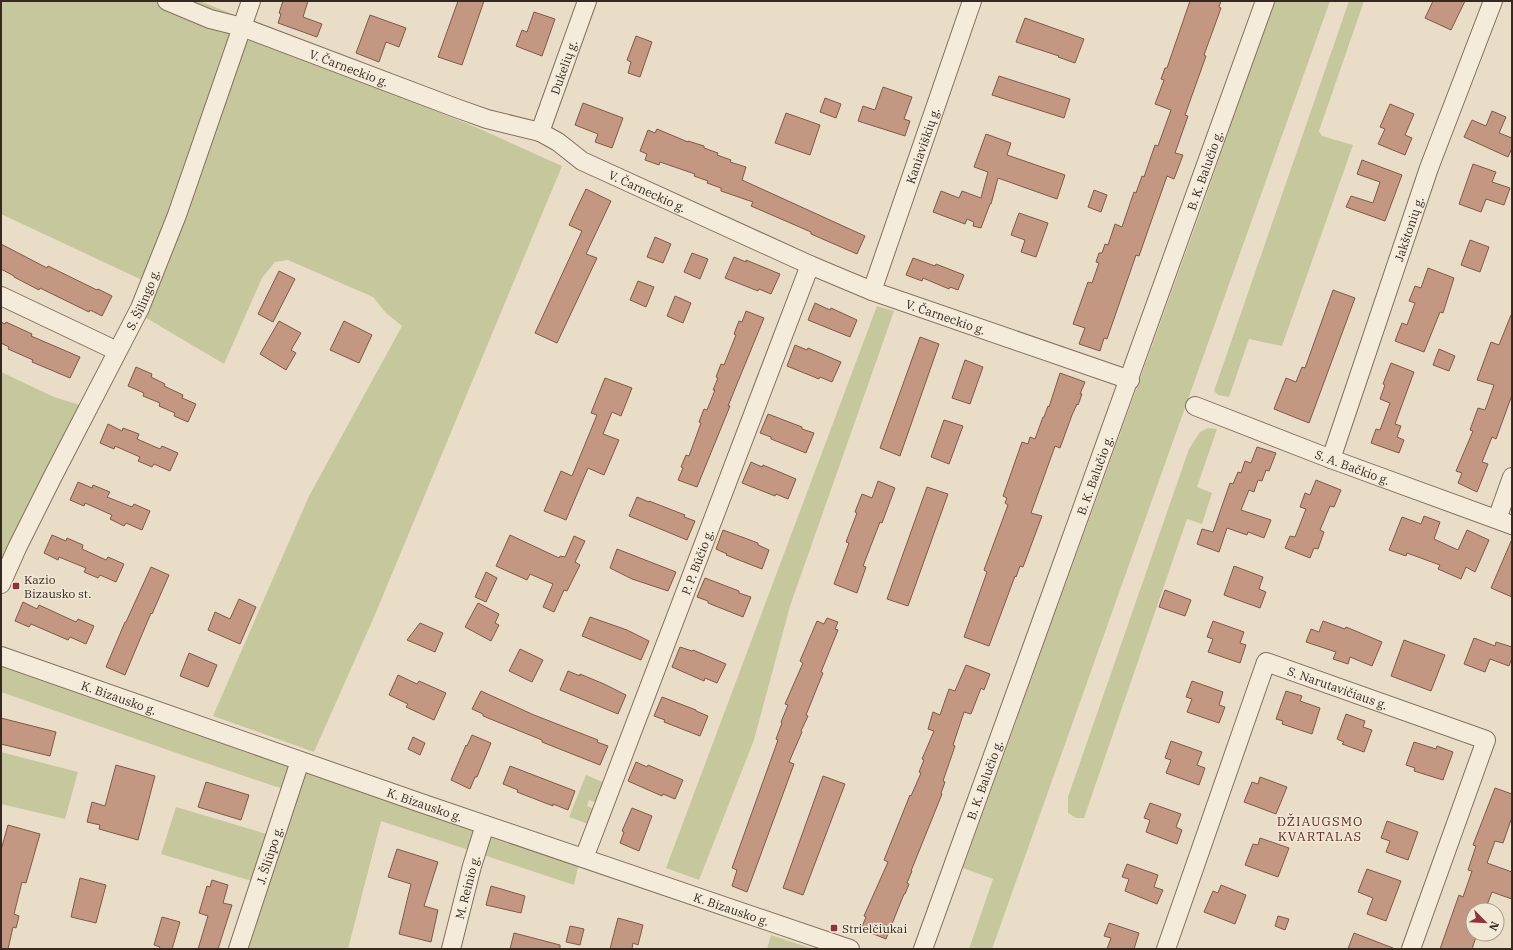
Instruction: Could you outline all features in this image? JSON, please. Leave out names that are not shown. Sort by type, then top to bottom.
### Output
[{"type":"street","name":"V. Čarneckio g.","points":[[166,1],[210,19],[242,27],[487,119],[540,132],[558,142],[582,161],[810,265],[872,290],[1130,380]]},
{"type":"street","name":"S. Šilingo g.","points":[[1,584],[52,478],[140,308],[177,216],[251,1]]},
{"type":"street","name":"Dukelių g.","points":[[540,132],[587,1]]},
{"type":"street","name":"Kaniaviškių g.","points":[[872,290],[972,1]]},
{"type":"street","name":"B. K. Balučio g.","points":[[923,949],[1130,380],[1265,1]]},
{"type":"street","name":"Jakštonių g.","points":[[1331,459],[1429,168],[1494,1]]},
{"type":"street","name":"P. P. Būčio g.","points":[[584,858],[810,265]]},
{"type":"street","points":[[1,296],[117,350]]},
{"type":"street","name":"S. A. Bačkio g.","points":[[1195,406],[1331,459],[1504,522]]},
{"type":"street","points":[[1504,522],[1512,477]]},
{"type":"street","name":"K. Bizausko g.","points":[[1,656],[485,825],[850,949]]},
{"type":"street","name":"S. Narutavičiaus g.","points":[[1166,949],[1266,662],[1486,740],[1411,949]]},
{"type":"street","name":"J. Šliūpo g.","points":[[238,949],[300,761]]},
{"type":"street","name":"M. Reinio g.","points":[[451,949],[472,866],[485,825]]},
{"type":"green space","points":[[1,1],[200,1],[237,16],[167,223],[142,280],[1,214]]},
{"type":"green space","points":[[1274,1],[1330,1],[992,949],[969,949],[993,879],[963,868],[1203,205]]},
{"type":"green space","points":[[1349,1],[1364,1],[1319,131],[1322,136],[1353,145],[1282,346],[1249,339],[1229,397],[1218,395],[1214,391]]},
{"type":"green space","points":[[259,39],[480,129],[562,166],[374,617],[314,752],[213,716],[309,496],[402,326],[386,313],[373,297],[288,260],[275,262],[262,278],[224,364],[143,316],[197,180],[245,41]]},
{"type":"green space","points":[[877,306],[894,311],[790,606],[754,740],[699,880],[666,868]]},
{"type":"green space","points":[[1,372],[54,397],[83,406],[1,571]]},
{"type":"green space","points":[[1208,428],[1217,429],[1197,487],[1212,493],[1202,524],[1187,519],[1084,818],[1076,818],[1068,813],[1068,797],[1189,449],[1200,432]]},
{"type":"green space","points":[[1,661],[579,863],[574,885],[381,821],[348,949],[245,949],[265,885],[161,854],[176,807],[280,838],[295,793],[1,692]]},
{"type":"green space","points":[[1,752],[78,772],[65,819],[1,804]]},
{"type":"green space","points":[[586,775],[605,783],[597,803],[589,800],[587,806],[594,809],[588,824],[569,817]]},
{"type":"green space","points":[[771,935],[813,949],[767,949]]},
{"type":"building","points":[[283,1],[308,1],[303,17],[322,24],[317,37],[278,23],[281,14],[279,13]]},
{"type":"building","points":[[458,1],[484,1],[462,65],[438,57]]},
{"type":"building","points":[[1190,1],[1221,1],[1219,7],[1221,8],[1204,55],[1206,56],[1185,115],[1188,116],[1175,153],[1183,155],[1174,179],[1167,176],[1139,256],[1136,255],[1107,339],[1104,338],[1100,351],[1079,344],[1085,328],[1073,324],[1088,282],[1092,283],[1099,263],[1096,262],[1099,253],[1102,253],[1105,244],[1108,245],[1115,224],[1122,227],[1134,192],[1136,193],[1142,176],[1144,177],[1155,145],[1158,146],[1171,110],[1155,104],[1164,80],[1161,79],[1165,68],[1167,68]]},
{"type":"building","points":[[1433,1],[1465,1],[1451,30],[1425,18]]},
{"type":"building","points":[[534,12],[555,19],[542,56],[516,46],[522,30],[527,32]]},
{"type":"building","points":[[370,15],[406,28],[399,47],[386,42],[379,62],[356,53]]},
{"type":"building","points":[[1025,18],[1084,39],[1075,63],[1058,57],[1059,56],[1016,42]]},
{"type":"building","points":[[636,36],[652,42],[640,77],[628,73],[631,62],[627,60]]},
{"type":"building","points":[[999,76],[1070,99],[1064,118],[992,95]]},
{"type":"building","points":[[883,87],[912,97],[904,119],[910,121],[905,136],[858,121],[863,106],[875,110]]},
{"type":"building","points":[[825,98],[841,104],[836,118],[820,112]]},
{"type":"building","points":[[583,103],[623,118],[612,148],[595,142],[598,134],[575,125]]},
{"type":"building","points":[[1390,104],[1414,114],[1405,135],[1412,138],[1405,155],[1378,144],[1385,129],[1380,127]]},
{"type":"building","points":[[1492,111],[1506,117],[1499,133],[1512,138],[1512,148],[1508,157],[1464,137],[1472,120],[1486,126]]},
{"type":"building","points":[[786,113],[820,125],[810,155],[775,143]]},
{"type":"building","points":[[657,129],[688,142],[704,146],[704,148],[718,153],[717,155],[731,160],[730,162],[746,167],[742,180],[865,236],[857,254],[751,206],[753,202],[721,191],[721,188],[694,176],[695,174],[660,162],[659,165],[645,160],[647,154],[640,151],[648,130],[655,133]]},
{"type":"building","points":[[986,134],[1011,143],[1007,155],[1065,175],[1057,199],[998,178],[991,204],[981,228],[973,226],[974,222],[967,219],[965,224],[933,212],[941,191],[959,198],[962,191],[981,198],[988,172],[974,167]]},
{"type":"building","points":[[1362,160],[1402,175],[1385,221],[1346,207],[1351,196],[1373,203],[1380,182],[1357,174]]},
{"type":"building","points":[[1473,164],[1496,172],[1492,182],[1510,188],[1504,205],[1486,199],[1481,212],[1459,204]]},
{"type":"building","points":[[586,189],[611,201],[586,254],[597,258],[557,343],[535,333],[582,231],[569,225]]},
{"type":"building","points":[[1094,190],[1107,195],[1101,212],[1088,207]]},
{"type":"building","points":[[1019,213],[1048,223],[1036,257],[1021,252],[1025,240],[1011,235]]},
{"type":"building","points":[[655,237],[671,244],[663,263],[647,257]]},
{"type":"building","points":[[1470,240],[1489,247],[1480,272],[1461,265]]},
{"type":"building","points":[[1,244],[47,268],[48,266],[112,296],[102,316],[90,310],[89,312],[40,288],[39,290],[1,269]]},
{"type":"building","points":[[692,253],[708,259],[700,279],[684,272]]},
{"type":"building","points":[[734,257],[746,262],[746,260],[780,274],[771,294],[759,289],[758,291],[725,278]]},
{"type":"building","points":[[913,258],[935,266],[936,264],[964,275],[958,290],[950,287],[949,289],[923,278],[922,281],[906,275]]},
{"type":"building","points":[[1428,268],[1454,278],[1443,313],[1440,312],[1424,352],[1395,341],[1402,323],[1407,325],[1415,303],[1409,301],[1415,286],[1421,288]]},
{"type":"building","points":[[279,271],[295,279],[273,322],[258,314]]},
{"type":"building","points":[[638,281],[654,287],[646,307],[630,300]]},
{"type":"building","points":[[1333,290],[1355,298],[1309,423],[1274,409],[1286,378],[1296,382],[1302,367],[1305,368]]},
{"type":"building","points":[[675,296],[691,303],[683,323],[667,316]]},
{"type":"building","points":[[815,303],[830,310],[831,308],[857,320],[850,337],[808,320]]},
{"type":"building","points":[[746,311],[764,318],[697,487],[678,480],[683,468],[681,467],[686,455],[689,456],[701,423],[699,422],[704,409],[707,410],[715,390],[713,390],[718,378],[716,377],[721,364],[724,365],[736,335],[734,334],[739,321],[742,322]]},
{"type":"building","points":[[1511,315],[1512,395],[1496,439],[1492,437],[1482,462],[1488,464],[1477,492],[1458,483],[1462,473],[1456,471],[1473,431],[1470,430],[1478,408],[1485,410],[1494,385],[1477,380],[1491,342],[1499,345]]},
{"type":"building","points":[[279,321],[301,333],[291,350],[296,353],[286,370],[260,354]]},
{"type":"building","points":[[344,321],[372,335],[359,363],[330,350]]},
{"type":"building","points":[[1,322],[5,324],[6,322],[32,334],[31,336],[80,357],[70,378],[32,362],[33,360],[8,349],[9,347],[1,343]]},
{"type":"building","points":[[920,337],[939,344],[900,456],[880,448]]},
{"type":"building","points":[[795,345],[807,350],[808,348],[841,362],[832,382],[820,377],[819,379],[787,366]]},
{"type":"building","points":[[1439,349],[1455,356],[1449,371],[1433,365]]},
{"type":"building","points":[[965,360],[983,367],[970,404],[952,398]]},
{"type":"building","points":[[1391,363],[1414,372],[1395,424],[1401,426],[1397,437],[1404,440],[1399,453],[1371,443],[1376,429],[1380,430],[1390,403],[1380,399],[1385,385],[1383,384]]},
{"type":"building","points":[[136,367],[152,374],[151,377],[165,384],[164,386],[183,395],[182,398],[196,404],[188,422],[174,416],[175,413],[159,406],[160,403],[143,396],[144,393],[128,386]]},
{"type":"building","points":[[1060,373],[1085,382],[1080,394],[1082,394],[1072,415],[1060,448],[1055,446],[1031,513],[1042,516],[1023,567],[1020,566],[1016,577],[1015,576],[989,646],[964,637],[987,572],[984,570],[1008,505],[1005,503],[1007,498],[1003,496],[1022,442],[1028,444],[1030,437],[1035,439],[1043,417],[1048,406],[1049,407]]},
{"type":"building","points":[[605,378],[632,388],[621,416],[612,412],[603,434],[619,440],[604,475],[588,468],[566,520],[544,511],[561,471],[572,476],[597,415],[591,413]]},
{"type":"building","points":[[768,414],[814,433],[806,453],[760,433]]},
{"type":"building","points":[[944,420],[963,426],[949,464],[931,457]]},
{"type":"building","points":[[108,424],[122,431],[123,428],[139,434],[137,439],[160,449],[162,446],[178,453],[170,471],[154,464],[152,467],[138,461],[140,457],[115,446],[114,449],[100,443]]},
{"type":"building","points":[[1257,447],[1276,453],[1269,471],[1266,470],[1262,481],[1258,480],[1254,492],[1249,490],[1241,510],[1271,520],[1264,538],[1248,532],[1247,535],[1227,528],[1219,552],[1197,544],[1202,529],[1213,532],[1230,483],[1233,484],[1238,472],[1241,473],[1245,461],[1251,463]]},
{"type":"building","points":[[751,462],[762,467],[763,465],[796,479],[788,499],[776,494],[775,496],[742,483]]},
{"type":"building","points":[[1316,480],[1341,490],[1334,507],[1330,506],[1320,530],[1324,532],[1318,549],[1314,548],[1310,558],[1285,548],[1290,536],[1295,537],[1306,509],[1300,507],[1305,493],[1310,495]]},
{"type":"building","points":[[878,481],[895,488],[882,523],[880,522],[863,566],[866,567],[857,593],[834,584],[849,543],[846,542],[857,513],[855,512],[862,494],[872,498]]},
{"type":"building","points":[[78,482],[92,488],[93,485],[110,492],[107,497],[132,507],[134,504],[150,511],[142,530],[126,523],[124,526],[110,519],[112,515],[85,503],[84,506],[70,500]]},
{"type":"building","points":[[927,487],[948,494],[908,606],[887,599]]},
{"type":"building","points":[[637,497],[685,515],[684,517],[695,521],[687,540],[629,516]]},
{"type":"building","points":[[1424,516],[1440,522],[1434,539],[1458,550],[1467,530],[1489,540],[1475,572],[1466,567],[1461,579],[1438,569],[1440,565],[1407,553],[1406,556],[1389,550],[1402,517],[1421,524]]},
{"type":"building","points":[[723,530],[758,543],[758,545],[769,550],[762,569],[726,555],[727,554],[716,549]]},
{"type":"building","points":[[52,535],[66,541],[67,538],[83,545],[82,549],[106,560],[108,557],[124,564],[116,582],[100,575],[98,578],[84,572],[86,568],[59,557],[58,560],[44,553]]},
{"type":"building","points":[[510,535],[559,558],[560,556],[565,557],[574,536],[585,541],[575,562],[580,565],[567,591],[564,590],[554,612],[543,607],[553,584],[530,574],[527,580],[496,566]]},
{"type":"building","points":[[1512,539],[1512,597],[1491,588]]},
{"type":"building","points":[[617,549],[676,572],[668,591],[632,579],[610,568]]},
{"type":"building","points":[[1234,566],[1263,577],[1259,589],[1266,592],[1260,608],[1224,595]]},
{"type":"building","points":[[151,567],[169,575],[125,675],[106,667]]},
{"type":"building","points":[[486,572],[497,578],[486,602],[475,597]]},
{"type":"building","points":[[705,578],[751,597],[743,617],[697,597]]},
{"type":"building","points":[[1165,590],[1191,600],[1185,616],[1159,607]]},
{"type":"building","points":[[239,599],[256,607],[240,644],[208,630],[215,612],[230,619]]},
{"type":"building","points":[[23,602],[37,609],[39,605],[76,622],[78,619],[94,626],[86,644],[70,637],[68,640],[31,624],[29,627],[15,621]]},
{"type":"building","points":[[478,603],[499,614],[495,623],[499,625],[491,641],[465,627]]},
{"type":"building","points":[[590,617],[627,630],[649,641],[641,660],[582,636]]},
{"type":"building","points":[[827,618],[838,622],[835,629],[838,630],[806,715],[808,716],[789,762],[794,764],[747,892],[732,886],[737,870],[732,868],[778,740],[776,739],[788,705],[785,704],[803,663],[800,661],[817,621],[824,624]]},
{"type":"building","points":[[1213,621],[1244,632],[1240,643],[1246,645],[1240,663],[1208,652],[1213,639],[1207,637]]},
{"type":"building","points":[[1323,621],[1345,629],[1346,627],[1382,642],[1372,666],[1350,657],[1348,664],[1333,659],[1336,652],[1306,642],[1311,629],[1319,632]]},
{"type":"building","points":[[420,623],[443,633],[435,652],[407,640]]},
{"type":"building","points":[[1474,638],[1495,646],[1496,642],[1512,647],[1512,658],[1509,666],[1490,659],[1485,672],[1464,664]]},
{"type":"building","points":[[1404,640],[1445,655],[1431,691],[1391,676]]},
{"type":"building","points":[[680,647],[693,650],[726,664],[717,683],[705,678],[704,681],[672,667]]},
{"type":"building","points":[[520,649],[543,660],[532,682],[509,671]]},
{"type":"building","points":[[189,653],[217,665],[208,687],[180,676]]},
{"type":"building","points":[[966,665],[990,674],[984,690],[981,688],[971,714],[964,712],[953,745],[955,746],[943,781],[945,782],[941,793],[942,794],[911,871],[907,883],[909,884],[886,939],[861,929],[866,917],[864,916],[888,862],[884,860],[910,795],[911,796],[921,773],[919,772],[924,760],[922,759],[934,731],[928,729],[933,712],[940,715],[949,689],[955,691]]},
{"type":"building","points":[[568,671],[580,676],[580,674],[626,695],[618,714],[560,690]]},
{"type":"building","points":[[398,675],[417,684],[419,681],[446,693],[434,720],[406,707],[408,704],[389,695]]},
{"type":"building","points":[[1192,681],[1223,692],[1219,705],[1225,707],[1219,723],[1187,712],[1192,699],[1186,697]]},
{"type":"building","points":[[481,691],[534,715],[598,740],[597,742],[608,746],[600,765],[483,716],[483,714],[472,709]]},
{"type":"building","points":[[1286,691],[1302,696],[1300,701],[1320,708],[1312,734],[1282,724],[1283,721],[1276,719]]},
{"type":"building","points":[[662,697],[708,716],[700,736],[664,722],[665,720],[654,716]]},
{"type":"building","points":[[1346,714],[1365,721],[1363,727],[1372,730],[1364,752],[1342,744],[1344,742],[1337,739]]},
{"type":"building","points":[[1,718],[56,732],[50,756],[1,744]]},
{"type":"building","points":[[472,735],[491,743],[477,777],[475,777],[470,789],[451,780],[466,745],[467,746]]},
{"type":"building","points":[[413,737],[425,743],[420,755],[408,749]]},
{"type":"building","points":[[1171,741],[1202,752],[1197,765],[1205,768],[1199,785],[1166,773],[1171,760],[1165,758]]},
{"type":"building","points":[[1414,742],[1436,749],[1437,746],[1453,752],[1443,780],[1414,771],[1415,768],[1406,765]]},
{"type":"building","points":[[636,762],[647,767],[648,765],[683,780],[675,799],[663,794],[662,796],[628,781]]},
{"type":"building","points":[[116,765],[155,776],[138,840],[99,829],[100,825],[87,822],[92,802],[105,806]]},
{"type":"building","points":[[510,766],[575,791],[568,810],[553,804],[553,806],[517,792],[518,790],[503,784]]},
{"type":"building","points":[[823,776],[845,784],[803,895],[783,888]]},
{"type":"building","points":[[1260,777],[1287,787],[1276,814],[1244,802],[1252,782],[1258,784]]},
{"type":"building","points":[[206,782],[249,795],[241,820],[198,807]]},
{"type":"building","points":[[1495,788],[1512,794],[1512,817],[1503,843],[1495,841],[1487,863],[1512,872],[1512,899],[1492,892],[1488,902],[1465,902],[1465,942],[1474,942],[1472,949],[1440,949],[1459,895],[1463,897],[1472,871],[1468,870],[1476,846],[1473,845]]},
{"type":"building","points":[[1150,803],[1181,814],[1176,827],[1182,830],[1177,844],[1146,832],[1150,820],[1144,818]]},
{"type":"building","points":[[632,808],[652,816],[639,851],[620,843],[624,832],[622,831]]},
{"type":"building","points":[[1387,821],[1418,832],[1408,860],[1386,852],[1390,841],[1381,838]]},
{"type":"building","points":[[8,825],[40,834],[26,883],[22,882],[14,914],[19,916],[16,928],[13,927],[8,949],[1,949],[1,850]]},
{"type":"building","points":[[1260,838],[1289,848],[1278,877],[1245,865],[1253,844],[1258,845]]},
{"type":"building","points":[[397,849],[438,862],[424,906],[438,910],[431,942],[399,934],[411,884],[388,877]]},
{"type":"building","points":[[1127,864],[1158,875],[1154,887],[1163,890],[1157,904],[1125,891],[1129,879],[1122,877]]},
{"type":"building","points":[[1367,869],[1401,881],[1386,921],[1367,914],[1373,898],[1358,892]]},
{"type":"building","points":[[80,878],[106,885],[96,923],[71,917]]},
{"type":"building","points":[[212,880],[228,885],[223,903],[232,905],[218,949],[198,949],[208,916],[199,913],[207,886],[210,887]]},
{"type":"building","points":[[1221,885],[1246,895],[1235,924],[1204,912],[1213,891],[1218,893]]},
{"type":"building","points":[[491,886],[525,896],[521,913],[486,905]]},
{"type":"building","points":[[1278,916],[1289,919],[1285,930],[1275,926]]},
{"type":"building","points":[[162,917],[180,922],[172,949],[159,949],[160,947],[154,945]]},
{"type":"building","points":[[618,918],[643,925],[638,945],[633,943],[632,949],[610,949]]},
{"type":"building","points":[[1109,923],[1139,933],[1134,949],[1107,949],[1111,938],[1104,936]]},
{"type":"building","points":[[570,926],[584,929],[580,945],[566,942]]},
{"type":"building","points":[[514,933],[560,945],[560,949],[510,949]]},
{"type":"building","points":[[1354,933],[1393,948],[1393,949],[1348,949]]},
{"type":"place","name":"Kazio Bizausko st.","points":[[16,586]]},
{"type":"place","name":"Strielčiukai","points":[[834,928]]},
{"type":"district","name":"DŽIAUGSMO KVARTALAS","points":[[1320,828]]}]
